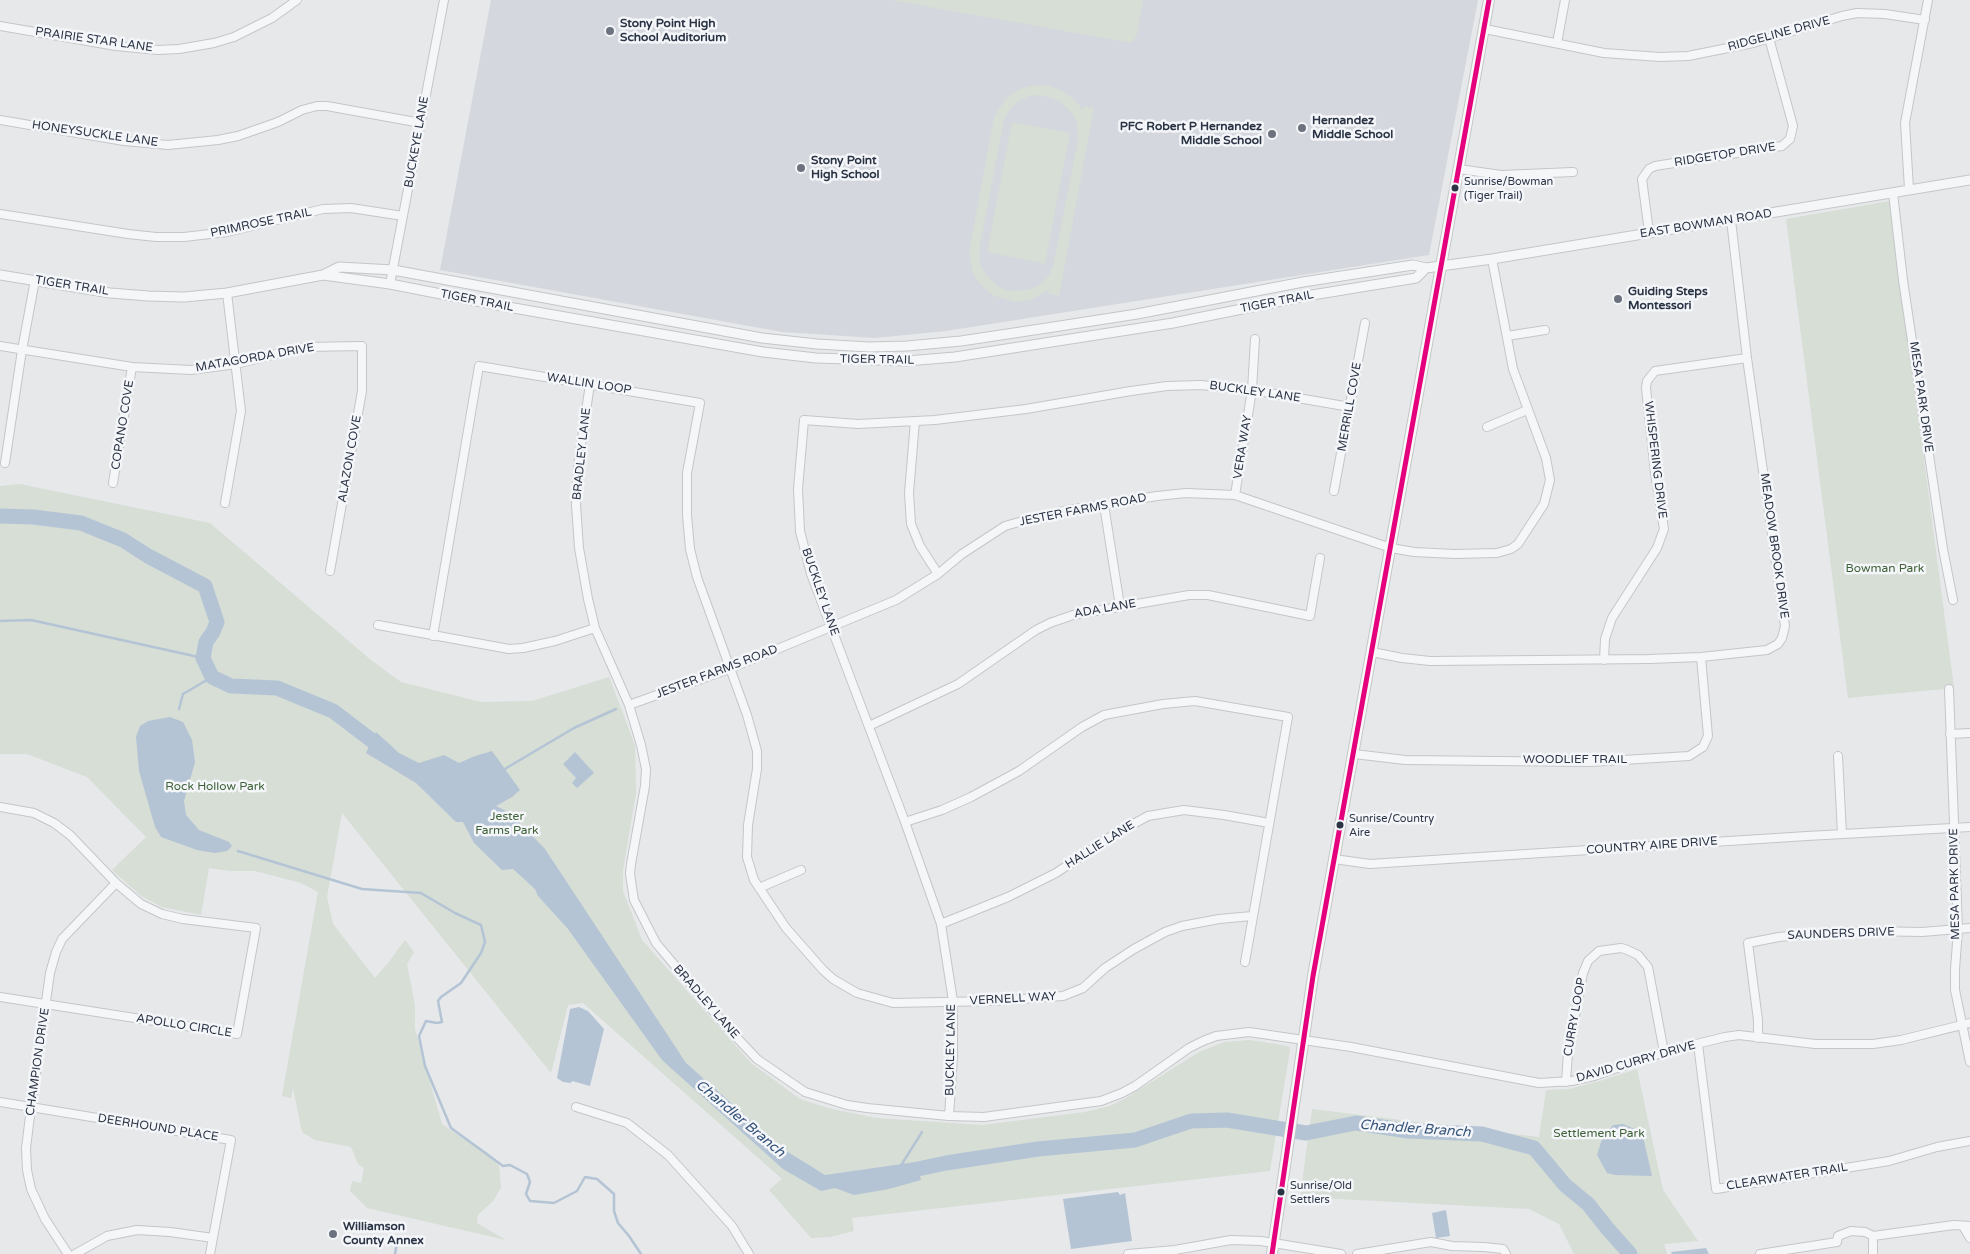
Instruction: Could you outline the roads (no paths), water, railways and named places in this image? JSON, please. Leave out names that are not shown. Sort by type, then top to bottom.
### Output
[{"type":"main road","points":[[1272,1254],[1303,1039],[1334,859],[1490,0]]},
{"type":"street","name":"PRAIRIE STAR LANE","points":[[0,26],[116,46],[158,50],[179,49],[214,43],[234,37],[272,18],[297,0]]},
{"type":"street","name":"BUCKEYE LANE","points":[[390,284],[444,0]]},
{"type":"street","points":[[1556,43],[1565,0]]},
{"type":"street","points":[[1909,190],[1905,123],[1928,0]]},
{"type":"street","name":"RIDGELINE DRIVE","points":[[1484,29],[1604,53],[1660,57],[1688,56],[1753,43],[1856,13],[1885,14],[1925,20]]},
{"type":"street","name":"RIDGETOP DRIVE","points":[[1649,232],[1642,179],[1649,169],[1655,166],[1782,146],[1790,139],[1793,126],[1769,38]]},
{"type":"street","name":"HONEYSUCKLE LANE","points":[[0,120],[124,141],[168,145],[238,136],[272,125],[302,110],[317,106],[327,106],[421,123]]},
{"type":"street","points":[[1460,169],[1501,175],[1573,172]]},
{"type":"street","name":"EAST BOWMAN ROAD","points":[[1441,266],[1970,180]]},
{"type":"street","name":"MESA PARK DRIVE","points":[[1893,193],[1903,280],[1943,549],[1953,600]]},
{"type":"street","name":"PRIMROSE TRAIL","points":[[0,214],[128,234],[175,237],[227,232],[323,209],[351,208],[403,216]]},
{"type":"street","name":"MEADOW BROOK DRIVE","points":[[1372,652],[1430,661],[1604,660],[1701,657],[1767,650],[1778,644],[1785,632],[1747,358],[1731,220]]},
{"type":"street","name":"JESTER FARMS ROAD","points":[[629,705],[729,669],[896,600],[938,574],[962,554],[1005,526],[1033,518],[1104,505],[1186,493],[1235,495],[1391,548],[1414,552],[1456,554],[1497,553],[1511,549],[1518,544],[1544,504],[1550,485],[1546,458],[1513,369],[1492,259]]},
{"type":"street","name":"TIGER TRAIL","points":[[0,274],[110,293],[184,297],[227,293],[323,275],[339,267],[393,270],[762,338],[869,347],[961,342],[1137,314],[1293,284],[1394,268],[1413,265],[1426,268],[1441,266]]},
{"type":"street","name":"TIGER TRAIL","points":[[323,275],[390,284],[497,306],[763,352],[816,358],[907,361],[955,358],[1173,323],[1306,296],[1416,278],[1426,268]]},
{"type":"street","points":[[5,463],[22,350],[35,280]]},
{"type":"street","points":[[225,503],[241,411],[227,293]]},
{"type":"street","name":"MERRILL COVE","points":[[1334,491],[1365,323]]},
{"type":"street","points":[[1507,336],[1545,330]]},
{"type":"street","name":"VERA WAY","points":[[1235,495],[1252,390],[1255,339]]},
{"type":"street","name":"MATAGORDA DRIVE","points":[[0,346],[132,367],[191,370],[236,364],[305,347],[362,346]]},
{"type":"street","name":"ALAZON COVE","points":[[330,571],[362,391],[362,346]]},
{"type":"street","name":"WHISPERING DRIVE","points":[[1604,660],[1605,638],[1612,618],[1657,548],[1664,529],[1655,473],[1646,388],[1647,381],[1655,371],[1747,358]]},
{"type":"street","name":"WALLIN LOOP","points":[[433,636],[479,366],[700,403],[687,473],[687,514],[690,549],[697,577],[729,669]]},
{"type":"street","name":"COPANO COVE","points":[[113,483],[132,367]]},
{"type":"street","name":"BRADLEY LANE","points":[[590,384],[579,455],[576,505],[579,548],[595,628],[629,705],[642,745],[646,769],[645,786],[630,874],[634,900],[656,943],[724,1024],[757,1059],[805,1092],[847,1105],[894,1112],[949,1116],[999,1116],[1101,1100],[1122,1093],[1189,1048],[1216,1036],[1249,1032],[1303,1039]]},
{"type":"street","name":"BUCKLEY LANE","points":[[949,1116],[953,1057],[953,1001],[941,924],[905,822],[811,574],[800,531],[798,490],[804,420],[858,424],[915,421],[1026,409],[1167,386],[1201,385],[1252,390],[1350,407]]},
{"type":"street","points":[[1487,427],[1527,410]]},
{"type":"street","points":[[915,421],[909,492],[911,524],[920,546],[938,574]]},
{"type":"street","points":[[1104,505],[1120,606]]},
{"type":"street","name":"ADA LANE","points":[[869,726],[958,684],[1050,622],[1073,615],[1188,595],[1208,595],[1310,616],[1320,558]]},
{"type":"street","points":[[378,625],[509,649],[555,641],[595,628]]},
{"type":"street","name":"WOODLIEF TRAIL","points":[[1354,754],[1405,760],[1590,762],[1689,756],[1703,747],[1708,736],[1701,657]]},
{"type":"street","name":"VERNELL WAY","points":[[729,669],[757,751],[757,769],[746,846],[750,870],[759,888],[786,928],[823,970],[845,986],[871,998],[888,1002],[1063,996],[1083,988],[1105,968],[1165,932],[1194,923],[1252,916]]},
{"type":"street","name":"MESA PARK DRIVE","points":[[1948,689],[1958,930],[1955,990],[1966,1025],[1970,1062]]},
{"type":"street","points":[[905,822],[942,810],[971,797],[1019,770],[1082,726],[1104,715],[1162,704],[1195,701],[1288,717],[1245,962]]},
{"type":"street","points":[[1950,734],[1970,733]]},
{"type":"street","points":[[1838,756],[1842,834]]},
{"type":"street","name":"APOLLO CIRCLE","points":[[0,807],[34,813],[54,823],[70,835],[116,883],[141,904],[162,914],[183,919],[256,928],[237,1034],[0,997]]},
{"type":"street","name":"HALLIE LANE","points":[[941,924],[1008,898],[1056,873],[1113,835],[1148,816],[1184,810],[1224,814],[1269,823]]},
{"type":"street","name":"COUNTRY AIRE DRIVE","points":[[1334,859],[1370,864],[1970,827]]},
{"type":"street","points":[[759,888],[801,870]]},
{"type":"street","name":"CHAMPION DRIVE","points":[[68,1254],[45,1219],[31,1189],[27,1170],[26,1148],[31,1108],[53,961],[62,939],[116,883]]},
{"type":"street","name":"SAUNDERS DRIVE","points":[[1758,1038],[1758,1020],[1748,943],[1816,933],[1867,931],[1922,932],[1970,928]]},
{"type":"street","name":"CURRY LOOP","points":[[1566,1082],[1568,1054],[1584,968],[1599,951],[1625,949],[1638,955],[1648,967],[1664,1052]]},
{"type":"street","name":"DAVID CURRY DRIVE","points":[[1303,1039],[1539,1083],[1566,1082],[1594,1076],[1664,1052],[1738,1035],[1815,1044],[1873,1044],[1901,1040],[1966,1025]]},
{"type":"street","name":"CLEARWATER TRAIL","points":[[1698,1044],[1716,1189],[1889,1161],[1937,1147],[1970,1141]]},
{"type":"street","name":"DEERHOUND PLACE","points":[[0,1102],[231,1140],[210,1254]]},
{"type":"street","points":[[576,1107],[627,1123],[668,1155],[732,1226],[749,1254]]},
{"type":"street","points":[[1763,1254],[1837,1242],[1838,1236],[1851,1231],[1864,1232],[1873,1236],[1954,1224],[1966,1226],[1970,1238]]},
{"type":"street","points":[[75,1254],[107,1236],[137,1230],[213,1238]]},
{"type":"street","points":[[1872,1254],[1873,1236]]},
{"type":"street","points":[[1128,1254],[1175,1250],[1231,1240],[1260,1241],[1341,1254]]},
{"type":"street","points":[[1357,1254],[1431,1242],[1452,1246],[1484,1246],[1503,1249],[1506,1254]]},
{"type":"water","points":[[170,717],[183,722],[192,740],[195,762],[184,801],[186,815],[199,830],[229,842],[232,846],[227,851],[215,853],[197,850],[161,837],[155,827],[139,771],[136,737],[140,726],[148,721]]},
{"type":"water","points":[[376,732],[399,753],[419,763],[444,755],[459,763],[492,751],[520,790],[496,806],[510,813],[545,849],[686,1063],[783,1149],[825,1175],[916,1162],[921,1180],[889,1189],[854,1195],[835,1188],[821,1191],[783,1169],[662,1060],[568,929],[538,896],[535,889],[513,869],[502,870],[474,843],[463,822],[456,822],[416,783],[366,753]]},
{"type":"water","points":[[575,752],[594,773],[577,788],[572,783],[576,778],[563,764]]},
{"type":"water","points":[[579,1007],[588,1011],[604,1029],[590,1086],[572,1081],[571,1083],[563,1082],[557,1078],[570,1009]]},
{"type":"water","points":[[1623,1124],[1642,1132],[1652,1176],[1607,1173],[1597,1155],[1602,1139],[1613,1125]]},
{"type":"water","points":[[1118,1192],[1120,1195],[1125,1193],[1132,1241],[1071,1249],[1063,1199]]},
{"type":"water","points":[[1446,1210],[1450,1236],[1436,1238],[1432,1213]]},
{"type":"water","points":[[1706,1248],[1709,1254],[1672,1254],[1671,1252]]},
{"type":"waterway","name":"Chandler Branch","points":[[0,516],[33,517],[81,523],[123,540],[148,556],[205,586],[217,622],[206,642],[203,658],[212,677],[231,686],[277,688],[333,711],[387,752]]},
{"type":"waterway","points":[[0,621],[31,620],[203,658]]},
{"type":"waterway","points":[[179,709],[183,694],[212,677]]},
{"type":"waterway","points":[[503,770],[574,728],[616,709]]},
{"type":"waterway","points":[[238,851],[362,889],[421,893],[455,913],[481,925],[485,942],[481,953],[461,983],[438,1001],[442,1022],[426,1021],[419,1036],[425,1066],[451,1128],[503,1166],[510,1165],[527,1174],[530,1182],[526,1194],[530,1201],[554,1203],[577,1191],[585,1177],[597,1179],[614,1194],[614,1211],[618,1223],[641,1254]]},
{"type":"waterway","name":"Chandler Branch","points":[[899,1173],[946,1163],[1038,1149],[1135,1140],[1191,1121],[1227,1120],[1306,1133],[1356,1123],[1408,1131],[1482,1134],[1534,1148],[1565,1185],[1588,1204],[1630,1254]]},
{"type":"waterway","points":[[900,1167],[922,1132]]},
{"type":"waterway","points":[[395,1254],[398,1236]]},
{"type":"place","name":"Stony Point High School Auditorium","points":[[610,31]]},
{"type":"place","name":"Hernandez Middle School","points":[[1302,128]]},
{"type":"place","name":"PFC Robert P Hernandez Middle School","points":[[1272,134]]},
{"type":"place","name":"Stony Point High School","points":[[801,168]]},
{"type":"place","name":"Sunrise/Bowman (Tiger Trail)","points":[[1455,188]]},
{"type":"place","name":"Guiding Steps Montessori","points":[[1618,299]]},
{"type":"place","name":"Sunrise/Country Aire","points":[[1340,825]]},
{"type":"place","name":"Sunrise/Old Settlers","points":[[1281,1192]]},
{"type":"place","name":"Williamson County Annex","points":[[333,1234]]},
{"type":"park label","name":"Bowman Park","points":[[1885,569]]},
{"type":"park label","name":"Rock Hollow Park","points":[[215,787]]},
{"type":"park label","name":"Jester Farms Park","points":[[507,824]]},
{"type":"park label","name":"Settlement Park","points":[[1599,1134]]}]
